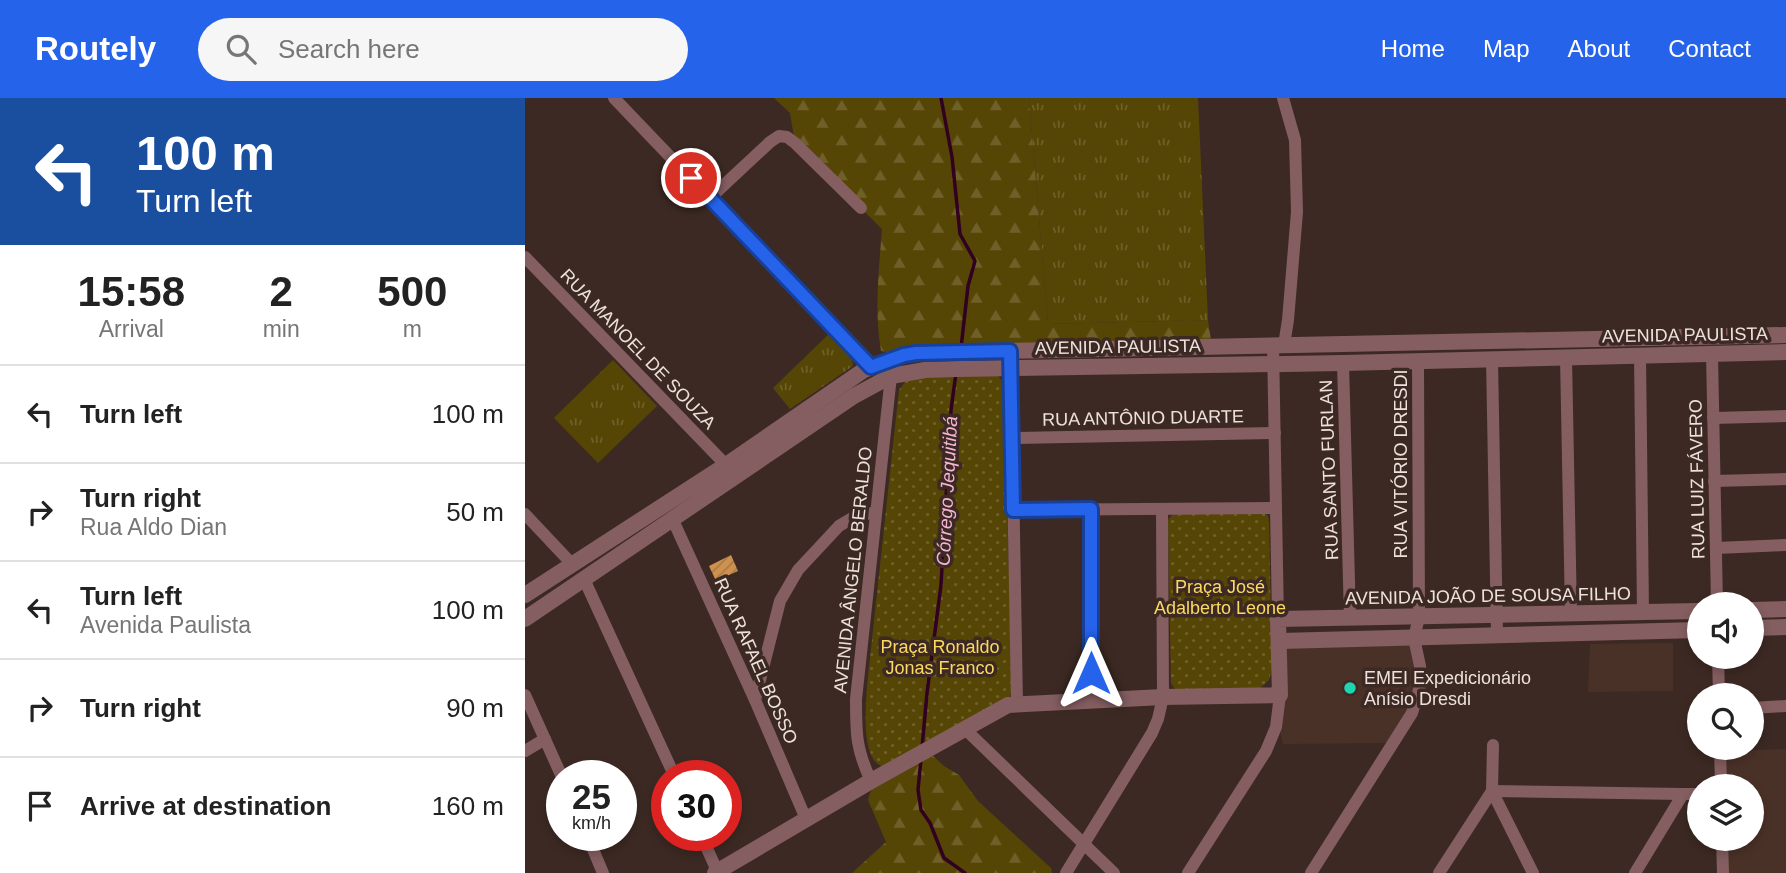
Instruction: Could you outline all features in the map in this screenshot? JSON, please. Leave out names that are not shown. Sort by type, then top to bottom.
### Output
[{"type":"street","points":[[614,98],[710,198],[882,368]]},
{"type":"street","points":[[1188,873],[1266,751],[1276,727],[1280,695],[1273,363],[1288,320],[1297,212],[1295,140],[1283,98]]},
{"type":"street","points":[[710,198],[779,136],[795,143],[861,208]]},
{"type":"street","name":"RUA MANOEL DE SOUZA","points":[[525,257],[726,465]]},
{"type":"street","name":"AVENIDA PAULISTA","points":[[525,595],[882,368],[916,353],[1786,335]]},
{"type":"street","points":[[1010,351],[1017,704]]},
{"type":"street","name":"AVENIDA PAULISTA","points":[[525,619],[854,396],[882,368],[926,370],[1343,363],[1786,352]]},
{"type":"street","name":"RUA LUIZ FÁVERO","points":[[1712,354],[1717,592]]},
{"type":"street","points":[[1640,355],[1643,612]]},
{"type":"street","points":[[1566,357],[1571,614]]},
{"type":"street","points":[[1492,358],[1497,635]]},
{"type":"street","name":"RUA VITÓRIO DRESDI","points":[[1311,873],[1412,713],[1421,683],[1414,639],[1419,617],[1418,360]]},
{"type":"street","name":"RUA SANTO FURLAN","points":[[1343,363],[1350,618]]},
{"type":"street","name":"AVENIDA ÂNGELO BERALDO","points":[[871,781],[860,756],[856,734],[856,699],[876,512],[882,368]]},
{"type":"street","points":[[1713,418],[1786,415]]},
{"type":"street","name":"RUA ANTÔNIO DUARTE","points":[[1012,438],[1275,433]]},
{"type":"street","points":[[1714,481],[1786,479]]},
{"type":"street","points":[[1013,510],[1276,508]]},
{"type":"street","points":[[1091,509],[1091,700]]},
{"type":"street","points":[[1066,873],[1158,719],[1163,698],[1162,509]]},
{"type":"street","points":[[755,700],[780,601],[798,570],[839,526],[854,517],[876,512]]},
{"type":"street","points":[[525,514],[572,564]]},
{"type":"street","name":"RUA RAFAEL BOSSO","points":[[673,518],[806,819]]},
{"type":"street","points":[[1716,548],[1786,545]]},
{"type":"street","points":[[584,579],[667,760]]},
{"type":"street","points":[[1764,610],[1786,609]]},
{"type":"street","name":"AVENIDA JOÃO DE SOUSA FILHO","points":[[1278,619],[1687,611]]},
{"type":"street","points":[[1764,628],[1786,627]]},
{"type":"street","points":[[1280,641],[1687,630]]},
{"type":"street","points":[[525,695],[554,760]]},
{"type":"street","points":[[708,851],[717,872],[871,781],[1008,705],[1280,695]]},
{"type":"street","points":[[1764,707],[1786,706]]},
{"type":"street","points":[[965,729],[1114,873]]},
{"type":"street","points":[[525,751],[545,739]]},
{"type":"street","points":[[1493,745],[1492,791],[1533,873]]},
{"type":"street","points":[[1492,791],[1687,794]]},
{"type":"street","points":[[1439,873],[1492,791]]},
{"type":"street","points":[[1635,873],[1683,794]]},
{"type":"street","points":[[594,851],[603,873]]},
{"type":"street","points":[[1722,851],[1723,873]]},
{"type":"shaded area","name":"EMEI Expedicionário Anísio Dresdi","points":[[1412,639],[1418,666],[1409,711],[1390,743],[1283,744],[1279,726],[1282,643]]},
{"type":"shaded area","points":[[1673,643],[1673,691],[1588,692],[1590,644]]},
{"type":"shaded area","points":[[1786,749],[1786,873],[1725,873],[1724,851],[1764,851],[1764,774],[1722,774],[1722,760],[1764,760],[1764,750]]},
{"type":"green space","points":[[774,98],[1029,98],[1048,324],[1208,320],[1212,347],[904,355],[881,351],[877,305],[882,229],[795,143],[790,113]]},
{"type":"green space","points":[[1029,98],[1198,98],[1208,320],[1048,324]]},
{"type":"green space","points":[[831,332],[843,343],[853,366],[790,409],[773,388]]},
{"type":"green space","points":[[613,360],[657,406],[598,463],[554,418]]},
{"type":"green space","name":"Praça Ronaldo Jonas Franco","points":[[997,374],[1004,384],[1012,690],[1007,699],[884,767],[876,763],[868,744],[866,706],[899,390],[908,378]]},
{"type":"green space","name":"Praça José Adalberto Leone","points":[[1264,513],[1269,522],[1272,669],[1269,680],[1258,690],[1176,691],[1171,683],[1168,520],[1172,515],[1178,514]]},
{"type":"green space","points":[[932,755],[959,775],[978,801],[1051,868],[1052,873],[852,873],[886,842],[868,800],[877,781]]},
{"type":"building","points":[[731,555],[738,571],[716,581],[709,566]]},
{"type":"waterway","name":"Córrego Jequitibá","points":[[941,98],[952,157],[960,234],[975,261],[968,286],[961,348]]},
{"type":"waterway","name":"Córrego Jequitibá","points":[[922,748],[941,585],[951,410],[956,373]]},
{"type":"waterway","name":"Córrego Jequitibá","points":[[921,759],[918,790],[921,810],[930,823],[944,858],[965,873]]},
{"type":"place","name":"EMEI Expedicionário Anísio Dresdi","points":[[1350,688]]},
{"type":"route","points":[[691,178],[871,367],[916,353],[1010,351],[1013,510],[1091,509],[1091,673]]}]
